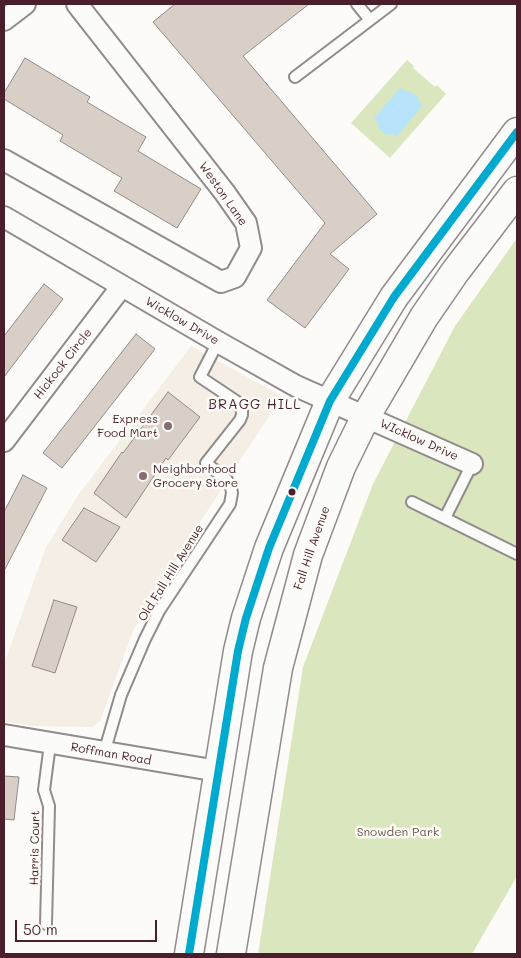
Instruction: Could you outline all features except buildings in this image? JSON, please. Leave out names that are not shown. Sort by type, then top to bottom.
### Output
[{"type":"main road","points":[[189,954],[238,651],[246,618],[269,548],[330,401],[394,297],[517,132]]},
{"type":"main road","name":"Fall Hill Avenue","points":[[231,954],[278,668],[289,621],[311,546],[341,467],[366,416],[429,309],[517,191]]},
{"type":"street","points":[[4,20],[24,4]]},
{"type":"street","name":"Weston Lane","points":[[4,160],[221,282],[235,277],[251,248],[246,223],[226,193],[77,4]]},
{"type":"street","name":"Wicklow Drive","points":[[4,216],[296,386],[366,416]]},
{"type":"street","name":"Hickock Circle","points":[[4,441],[122,286]]},
{"type":"street","name":"WIcklow Drive","points":[[366,416],[472,464]]},
{"type":"street","name":"Roffman Road","points":[[4,735],[218,771]]},
{"type":"lane","points":[[357,4],[370,20]]},
{"type":"lane","points":[[296,77],[392,4]]},
{"type":"lane","name":"Old Fall Hill Avenue","points":[[104,753],[121,695],[145,639],[164,603],[230,504],[232,493],[227,480],[206,462],[242,415],[242,410],[236,401],[200,377],[218,342]]},
{"type":"lane","points":[[444,518],[472,464]]},
{"type":"lane","points":[[412,502],[517,554]]},
{"type":"lane","name":"Harris Court","points":[[46,924],[49,806],[44,790],[50,744]]},
{"type":"shaded area","points":[[191,346],[282,396],[190,538],[133,631],[100,721],[93,727],[31,726],[4,721],[4,664],[46,547],[79,494]]},
{"type":"green space","points":[[407,60],[414,66],[413,68],[446,94],[390,158],[351,123]]},
{"type":"green space","name":"Snowden Park","points":[[517,238],[517,876],[472,954],[258,954],[303,667],[373,484],[455,326]]},
{"type":"water","points":[[400,88],[418,97],[419,102],[423,105],[396,137],[392,134],[386,135],[379,129],[378,122],[374,118]]},
{"type":"transit line","points":[[189,954],[238,651],[246,618],[269,548],[330,401],[394,297],[517,132]]},
{"type":"place","name":"Express Food Mart","points":[[168,426]]},
{"type":"place","name":"Neighborhood Grocery Store","points":[[143,476]]},
{"type":"district","name":"BRAGG HILL","points":[[255,405]]}]
